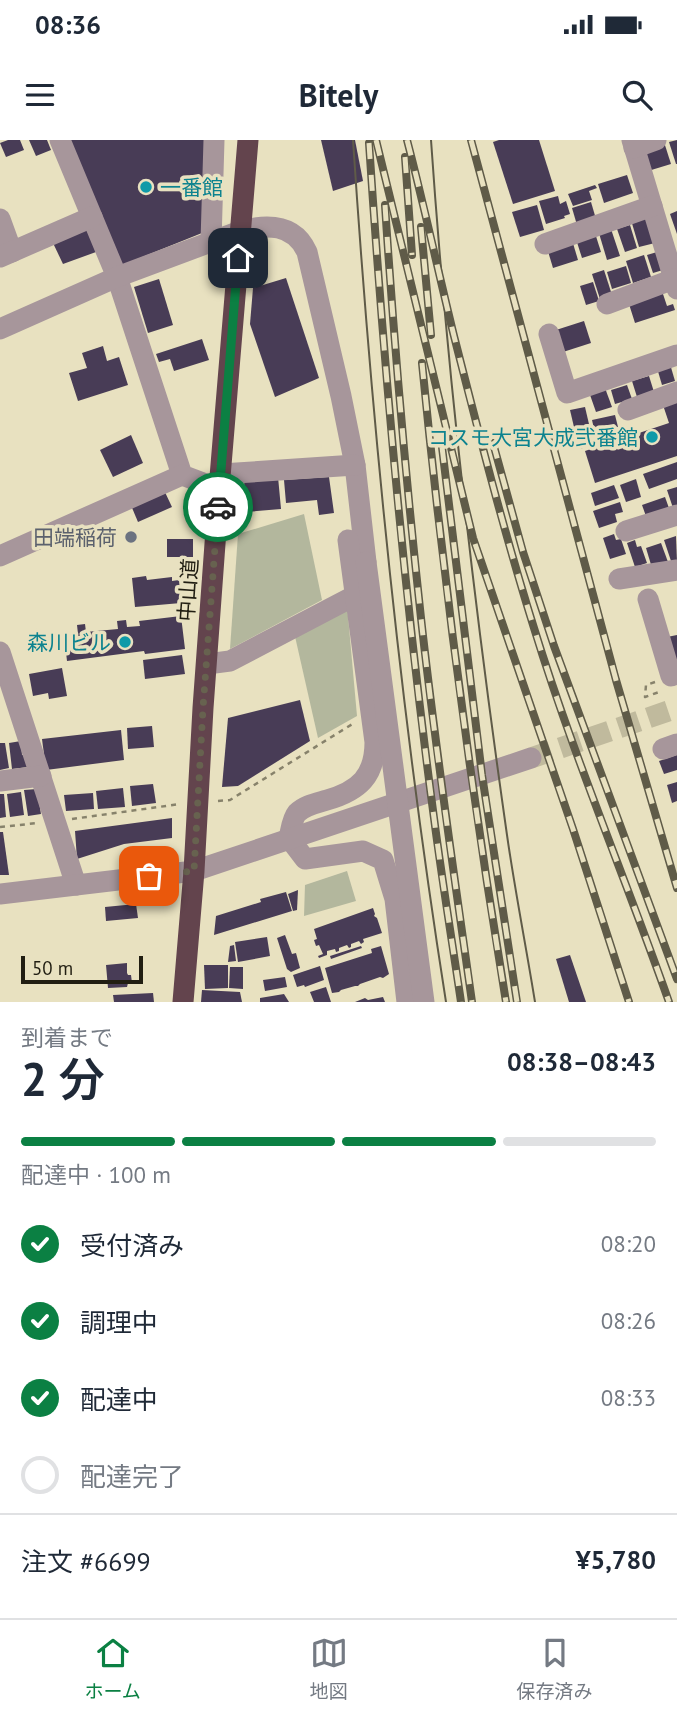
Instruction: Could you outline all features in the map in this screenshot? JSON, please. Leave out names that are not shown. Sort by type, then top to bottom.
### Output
[{"type":"highway","name":"中山道","points":[[183,1002],[220,482],[248,140]]},
{"type":"street","points":[[60,140],[117,277],[182,475]]},
{"type":"street","points":[[211,242],[214,140]]},
{"type":"street","points":[[607,304],[676,284],[633,144],[656,140]]},
{"type":"street","points":[[545,244],[652,206]]},
{"type":"street","points":[[0,219],[6,254],[92,217]]},
{"type":"street","points":[[0,329],[117,277],[240,231],[258,226],[273,227],[291,232],[303,243],[341,396],[355,465],[424,1002]]},
{"type":"street","points":[[549,334],[567,393],[677,355]]},
{"type":"street","points":[[628,410],[677,392]]},
{"type":"street","points":[[0,556],[182,475],[220,482],[355,465]]},
{"type":"street","points":[[289,838],[295,816],[300,810],[360,786],[375,753],[347,530],[350,510],[358,497]]},
{"type":"street","points":[[626,531],[677,515]]},
{"type":"street","points":[[619,579],[677,570]]},
{"type":"street","points":[[207,664],[230,660],[356,595]]},
{"type":"street","points":[[648,599],[674,675]]},
{"type":"street","points":[[0,652],[36,777],[55,821],[76,885]]},
{"type":"street","points":[[0,894],[194,871],[531,758]]},
{"type":"street","points":[[0,781],[36,777]]},
{"type":"street","points":[[289,838],[305,859],[363,852],[383,860],[395,900],[407,1002]]},
{"type":"path","points":[[651,695],[645,697],[646,685],[674,675]]},
{"type":"path","points":[[0,827],[230,800],[371,712]]},
{"type":"green space","points":[[304,514],[322,600],[230,649],[238,534]]},
{"type":"green space","points":[[347,605],[357,716],[318,738],[294,632]]},
{"type":"green space","points":[[347,871],[356,901],[304,916],[305,885]]},
{"type":"building","points":[[20,140],[24,150],[6,157],[0,143]]},
{"type":"building","points":[[29,140],[47,140],[51,150],[36,156]]},
{"type":"building","name":"一番館","points":[[69,140],[205,140],[202,233],[120,266]]},
{"type":"building","points":[[321,140],[355,140],[363,181],[333,191]]},
{"type":"building","points":[[539,140],[555,191],[513,204],[493,142]]},
{"type":"building","points":[[677,140],[677,164],[676,164],[669,142]]},
{"type":"building","points":[[664,142],[671,164],[648,171],[641,149]]},
{"type":"building","points":[[627,175],[633,193],[604,203],[598,184]]},
{"type":"building","points":[[595,185],[597,188],[589,191],[592,200],[573,206],[568,194]]},
{"type":"building","points":[[558,196],[560,204],[566,201],[570,214],[546,224],[539,201]]},
{"type":"building","points":[[591,202],[596,219],[577,225],[572,208]]},
{"type":"building","points":[[537,205],[544,230],[520,237],[512,212]]},
{"type":"building","points":[[677,211],[677,234],[670,214]]},
{"type":"building","points":[[646,215],[655,243],[639,247],[631,220]]},
{"type":"building","points":[[630,225],[637,248],[625,252],[617,229]]},
{"type":"building","points":[[610,226],[620,256],[607,260],[598,230]]},
{"type":"building","points":[[87,228],[96,252],[63,264],[53,243]]},
{"type":"building","points":[[594,230],[601,252],[582,258],[575,236]]},
{"type":"building","points":[[572,240],[578,260],[553,268],[547,248]]},
{"type":"building","points":[[657,252],[663,270],[653,273],[647,255]]},
{"type":"building","points":[[644,255],[651,277],[633,283],[626,261]]},
{"type":"building","points":[[626,266],[631,283],[612,289],[607,272]]},
{"type":"building","points":[[604,270],[612,295],[600,299],[592,274]]},
{"type":"building","points":[[286,278],[319,378],[275,397],[250,324],[253,288]]},
{"type":"building","points":[[159,279],[173,325],[148,333],[134,287]]},
{"type":"building","points":[[593,282],[599,301],[586,305],[580,286]]},
{"type":"building","points":[[662,291],[667,306],[673,304],[675,310],[635,323],[628,301]]},
{"type":"building","points":[[584,321],[591,343],[563,352],[556,330]]},
{"type":"building","points":[[202,339],[209,360],[174,371],[170,359],[159,362],[156,354]]},
{"type":"building","points":[[103,346],[107,361],[119,357],[128,385],[78,401],[69,373],[87,368],[82,353]]},
{"type":"building","points":[[670,364],[675,381],[662,385],[657,368]]},
{"type":"building","points":[[649,376],[654,392],[637,397],[632,381]]},
{"type":"building","points":[[627,385],[632,399],[615,404],[611,390]]},
{"type":"building","points":[[605,388],[612,407],[596,412],[589,392]]},
{"type":"building","name":"コスモ大宮大成弐番館","points":[[677,400],[677,456],[595,483],[585,451],[669,423],[663,405]]},
{"type":"building","points":[[585,407],[592,437],[577,440],[570,410]]},
{"type":"building","points":[[615,415],[618,427],[595,433],[592,420]]},
{"type":"building","points":[[620,431],[621,435],[580,449],[579,445]]},
{"type":"building","points":[[131,435],[143,463],[113,477],[100,450]]},
{"type":"building","points":[[677,462],[677,479],[649,489],[643,474]]},
{"type":"building","points":[[278,477],[281,509],[246,512],[244,480]]},
{"type":"building","points":[[329,477],[334,513],[319,515],[317,500],[286,503],[284,480]]},
{"type":"building","points":[[636,479],[641,497],[626,502],[620,485]]},
{"type":"building","points":[[614,485],[619,498],[595,506],[591,493]]},
{"type":"building","points":[[677,487],[677,507],[673,508],[667,490]]},
{"type":"building","points":[[163,488],[172,507],[138,522],[130,503]]},
{"type":"building","points":[[665,497],[670,511],[647,519],[642,505]]},
{"type":"building","points":[[620,502],[623,512],[615,514],[617,522],[599,528],[593,511]]},
{"type":"building","points":[[614,534],[616,540],[621,539],[626,554],[610,559],[603,538]]},
{"type":"building","points":[[676,536],[677,562],[672,564],[664,540]]},
{"type":"building","points":[[167,539],[193,539],[193,557],[167,557]]},
{"type":"building","points":[[635,540],[637,547],[641,546],[647,563],[635,567],[627,543]]},
{"type":"building","points":[[661,543],[668,562],[652,568],[646,548]]},
{"type":"building","points":[[146,576],[147,580],[172,577],[172,581],[179,580],[181,603],[135,607],[132,578]]},
{"type":"building","name":"森川ビル","points":[[181,616],[185,649],[145,654],[144,651],[67,661],[64,635],[78,634],[77,625],[85,624],[86,632],[118,629],[117,621],[126,620],[127,627],[140,626],[139,621]]},
{"type":"building","points":[[677,635],[677,661],[667,637]]},
{"type":"building","points":[[182,655],[185,674],[145,679],[143,660]]},
{"type":"building","points":[[62,668],[67,696],[49,699],[48,693],[33,696],[29,674]]},
{"type":"building","points":[[300,700],[310,741],[238,786],[222,787],[228,718]]},
{"type":"building","points":[[152,726],[154,747],[128,749],[127,728]]},
{"type":"building","points":[[121,730],[124,760],[46,770],[42,739]]},
{"type":"building","points":[[21,741],[22,755],[26,754],[28,767],[12,769],[9,743]]},
{"type":"building","points":[[0,743],[5,743],[9,768],[0,770]]},
{"type":"building","points":[[677,755],[677,770],[664,774],[659,761]]},
{"type":"building","points":[[677,782],[677,801],[672,803],[667,785]]},
{"type":"building","points":[[153,784],[156,803],[132,806],[130,786]]},
{"type":"building","points":[[123,788],[125,807],[98,809],[96,791]]},
{"type":"building","points":[[37,789],[41,814],[28,816],[24,790]]},
{"type":"building","points":[[21,792],[24,815],[10,817],[7,794]]},
{"type":"building","points":[[93,793],[94,809],[66,811],[64,795]]},
{"type":"building","points":[[0,794],[4,794],[6,817],[0,818]]},
{"type":"building","points":[[172,818],[172,838],[124,844],[77,859],[75,831]]},
{"type":"building","points":[[0,832],[3,832],[9,875],[0,875]]},
{"type":"building","points":[[298,890],[297,910],[293,911],[288,894]]},
{"type":"building","points":[[286,892],[292,911],[214,935],[216,916]]},
{"type":"building","points":[[136,904],[138,918],[106,921],[105,907]]},
{"type":"building","points":[[373,908],[382,933],[363,939],[361,944],[359,941],[351,944],[349,948],[347,945],[336,952],[335,949],[327,951],[327,955],[319,958],[318,956],[323,954],[319,945],[316,946],[314,929]]},
{"type":"building","points":[[285,935],[292,954],[296,953],[300,968],[291,972],[287,969],[277,938]]},
{"type":"building","points":[[267,937],[270,956],[238,962],[235,942]]},
{"type":"building","points":[[234,945],[236,961],[228,962],[230,946]]},
{"type":"building","points":[[361,946],[362,948],[331,959],[330,956]]},
{"type":"building","points":[[381,946],[389,974],[332,993],[325,968],[372,953],[371,949]]},
{"type":"building","points":[[570,955],[586,1002],[569,1002],[556,959]]},
{"type":"building","points":[[127,963],[127,973],[131,975],[132,983],[128,983],[127,987],[108,988],[106,965]]},
{"type":"building","points":[[204,965],[228,965],[228,988],[205,989]]},
{"type":"building","points":[[320,966],[324,980],[297,987],[293,975]]},
{"type":"building","points":[[230,967],[243,967],[243,989],[229,988]]},
{"type":"building","points":[[285,977],[287,987],[265,991],[263,980]]},
{"type":"building","points":[[326,987],[331,1002],[314,1002],[310,992]]},
{"type":"building","points":[[202,990],[240,992],[242,1002],[201,1002]]},
{"type":"building","points":[[153,993],[154,1002],[114,1002],[113,995]]},
{"type":"building","points":[[284,994],[289,1002],[260,1002],[260,998]]},
{"type":"building","points":[[383,997],[385,1002],[355,1002],[365,998],[368,1000]]},
{"type":"tunnel","points":[[531,758],[677,708]]},
{"type":"tram line","points":[[353,140],[369,356],[390,572],[415,788],[446,1002]]},
{"type":"tram line","points":[[431,140],[453,401],[483,662],[507,835],[535,1002]]},
{"type":"railway","points":[[376,140],[473,538],[629,1002]]},
{"type":"railway","points":[[407,140],[463,373],[523,592],[565,722],[669,1002]]},
{"type":"railway","points":[[471,140],[616,680],[677,888]]},
{"type":"railway","points":[[369,143],[404,566],[423,734],[461,1002]]},
{"type":"railway","points":[[405,157],[412,255]]},
{"type":"railway","points":[[385,205],[421,618],[472,1002]]},
{"type":"railway","points":[[421,227],[431,335]]},
{"type":"railway","points":[[422,363],[459,683],[506,1002]]},
{"type":"railway","points":[[493,443],[523,552],[554,646],[677,979]]},
{"type":"railway","points":[[442,447],[482,775],[517,1002]]},
{"type":"way so far","points":[[149,876],[194,871],[218,507]]},
{"type":"place","name":"一番館","points":[[146,187]]},
{"type":"place","name":"コスモ大宮大成弐番館","points":[[652,437]]},
{"type":"place","name":"田端稲荷","points":[[131,537]]},
{"type":"place","name":"森川ビル","points":[[125,642]]},
{"type":"route","points":[[218,507],[238,258]]}]
